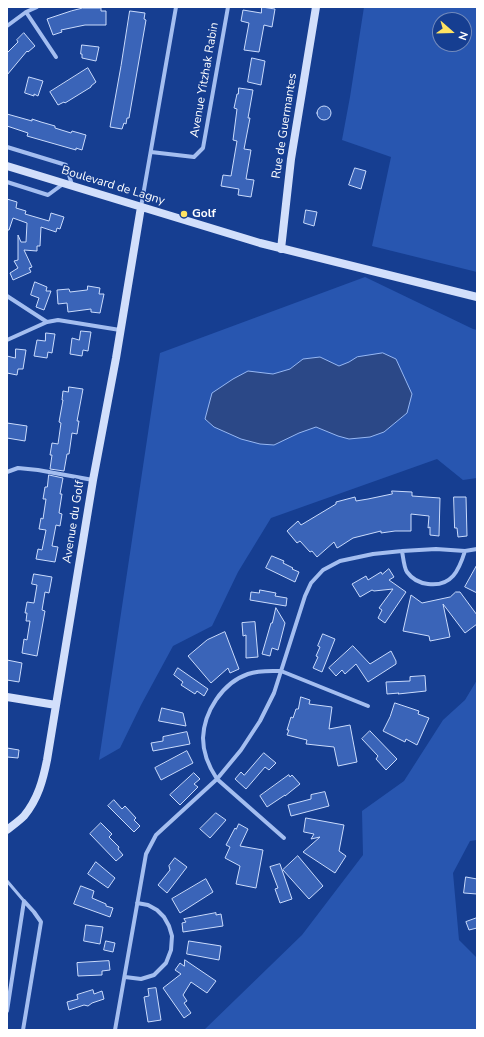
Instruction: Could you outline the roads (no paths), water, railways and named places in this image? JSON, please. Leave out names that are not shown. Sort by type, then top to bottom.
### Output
[{"type":"street","points":[[7,26],[26,12],[37,7]]},
{"type":"street","points":[[141,207],[176,7]]},
{"type":"street","name":"Avenue Yitzhak Rabin","points":[[151,152],[194,157],[203,148],[228,7]]},
{"type":"street","name":"Rue de Guermantes","points":[[281,248],[291,159],[316,7]]},
{"type":"street","points":[[26,12],[56,57]]},
{"type":"street","points":[[7,147],[66,165],[72,186]]},
{"type":"street","name":"Boulevard de Lagny","points":[[7,166],[260,243],[477,296]]},
{"type":"street","points":[[7,182],[48,195],[63,183]]},
{"type":"street","name":"Avenue du Golf","points":[[7,830],[24,816],[34,801],[41,786],[47,760],[93,480],[116,358],[141,207]]},
{"type":"street","points":[[7,296],[47,322]]},
{"type":"street","points":[[7,340],[47,322],[58,320],[120,330]]},
{"type":"street","points":[[7,472],[18,468],[93,480]]},
{"type":"street","points":[[115,1030],[146,854],[156,835],[216,778],[241,750],[260,721],[274,693],[305,596],[311,583],[323,570],[340,560],[402,551],[436,549],[466,551],[477,549]]},
{"type":"street","points":[[402,551],[407,572],[420,583],[434,585],[446,583],[455,574],[462,563],[466,551]]},
{"type":"street","points":[[284,838],[216,778],[210,770],[205,754],[203,738],[209,712],[216,699],[226,688],[237,680],[248,674],[266,670],[281,671],[368,706]]},
{"type":"street","points":[[7,697],[56,705]]},
{"type":"street","points":[[7,1011],[24,901]]},
{"type":"street","points":[[23,1030],[41,922],[24,901]]},
{"type":"street","points":[[125,977],[141,978],[154,975],[166,963],[172,950],[170,926],[164,917],[157,910],[148,905],[137,903]]},
{"type":"lane","points":[[7,881],[24,901]]},
{"type":"place","name":"Golf","points":[[184,214]]}]
